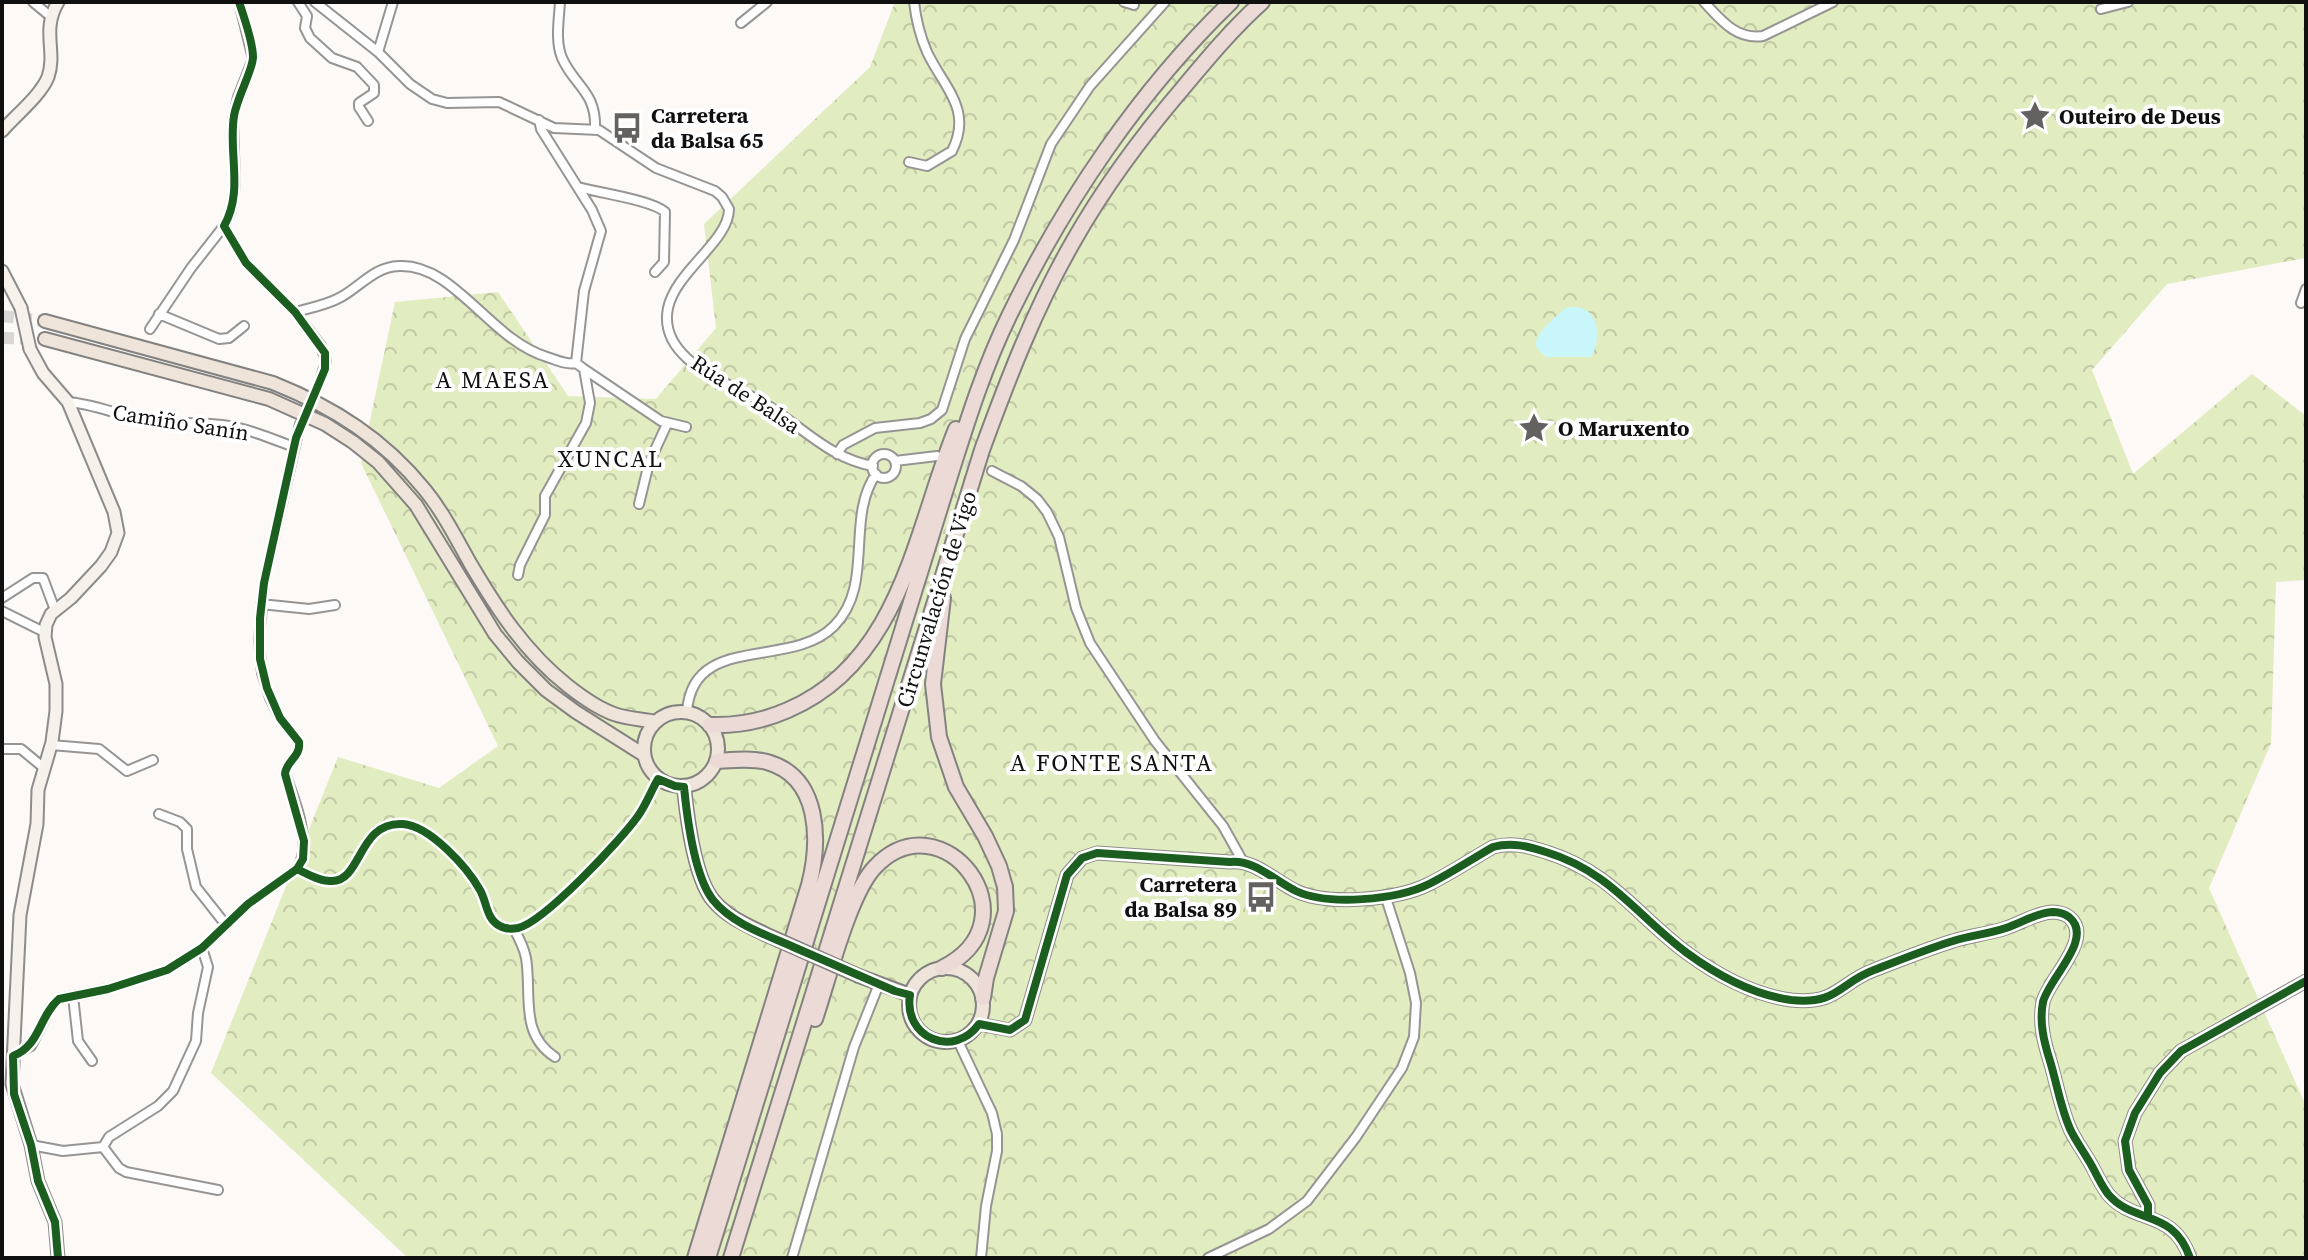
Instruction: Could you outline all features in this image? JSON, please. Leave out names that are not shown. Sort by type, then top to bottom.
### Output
[{"type":"highway","name":"Circunvalación de Vigo","points":[[708,1258],[977,395],[1015,305],[1063,218],[1105,153],[1174,64],[1231,2]]},
{"type":"highway","name":"Circunvalación de Vigo","points":[[731,1258],[942,578],[1002,396],[1043,299],[1073,242],[1148,129],[1215,49],[1262,2]]},
{"type":"highway","points":[[710,725],[759,720],[800,705],[858,659],[891,609],[950,445],[963,413],[977,395]]},
{"type":"highway","points":[[942,578],[943,603],[933,684],[939,737],[956,787],[985,836],[1005,887],[1006,911],[983,998]]},
{"type":"highway","points":[[695,1258],[809,885],[815,853],[813,811],[801,787],[790,774],[765,761],[717,761]]},
{"type":"highway","points":[[788,1073],[806,1044],[851,911],[864,882],[885,858],[904,848],[929,847],[949,853],[967,866],[980,890],[983,915],[975,941],[955,961],[942,968]]},
{"type":"main road","points":[[45,321],[273,383],[309,397],[344,416],[397,459],[426,491],[497,608],[514,632],[555,675],[599,708],[617,715],[656,722]]},
{"type":"main road","points":[[45,339],[269,399],[325,424],[353,442],[378,462],[416,505],[495,634],[518,662],[546,690],[644,755]]},
{"type":"main road","points":[[687,712],[696,714],[710,725],[717,736],[719,748],[717,761],[705,779],[684,787],[658,779],[644,755],[646,737],[656,722],[673,713],[687,712]]},
{"type":"main road","points":[[684,787],[696,858],[705,886],[726,913],[859,976],[910,995]]},
{"type":"main road","points":[[942,968],[958,969],[972,977],[983,998],[979,1024],[958,1041],[937,1042],[918,1030],[909,1010],[913,987],[925,974],[942,968]]},
{"type":"street","points":[[33,2],[50,16]]},
{"type":"street","points":[[2,131],[39,92],[48,77],[50,16],[58,2]]},
{"type":"street","points":[[150,329],[224,226],[231,211],[235,186],[233,120],[238,97],[253,59],[239,2]]},
{"type":"street","points":[[298,2],[307,16]]},
{"type":"street","points":[[306,2],[309,10],[305,28],[310,38],[332,58],[357,67],[374,85],[374,93],[359,103],[368,121]]},
{"type":"street","name":"Rúa de Balsa","points":[[315,2],[378,52],[410,84],[432,99],[447,103],[499,102],[561,129],[603,132],[656,168],[715,191],[727,204],[729,215],[725,225],[687,271],[668,307],[669,326],[677,345],[709,375],[765,404],[837,454],[874,470]]},
{"type":"street","points":[[378,52],[393,2]]},
{"type":"street","points":[[560,2],[558,44],[561,56],[592,104],[596,113],[595,130]]},
{"type":"street","points":[[741,23],[767,2]]},
{"type":"street","points":[[909,162],[927,166],[952,151],[961,123],[959,109],[920,34],[914,2]]},
{"type":"street","points":[[837,454],[843,445],[875,428],[920,423],[942,410],[965,339],[1014,240],[1051,144],[1090,86],[1165,2]]},
{"type":"street","points":[[1704,2],[1736,32],[1752,38],[1763,36],[1833,2]]},
{"type":"street","points":[[2101,9],[2128,2]]},
{"type":"street","points":[[518,575],[545,515],[545,496],[586,423],[590,403],[580,366],[584,291],[601,231],[592,210],[541,129],[539,120]]},
{"type":"street","points":[[578,187],[626,200],[649,202],[665,212],[664,262],[655,272]]},
{"type":"street","points":[[224,226],[246,263],[295,312],[325,353],[325,369],[320,381]]},
{"type":"street","points":[[295,312],[340,298],[379,270],[411,266],[446,280],[512,340],[537,354],[580,366],[667,424],[686,427]]},
{"type":"street","points":[[2,271],[21,308],[30,349],[43,373],[68,402],[114,512],[118,533],[111,552],[101,566],[47,619],[44,632],[56,684],[55,726],[38,790],[37,824],[20,915],[13,1056],[7,1073],[31,1145],[38,1181],[55,1222],[58,1258]]},
{"type":"street","points":[[2301,303],[2306,289]]},
{"type":"street","points":[[159,314],[224,339],[244,326]]},
{"type":"street","name":"Camiño Sanín","points":[[68,402],[84,403],[121,416],[150,421],[223,425],[255,432],[294,447]]},
{"type":"street","points":[[13,1056],[31,1046],[55,1003],[152,976],[202,948],[248,904],[297,869],[303,859],[304,841],[285,769],[298,753],[299,742],[280,718],[262,673],[259,640],[261,604],[300,424]]},
{"type":"street","points":[[639,504],[649,463],[667,424]]},
{"type":"street","points":[[687,712],[694,682],[711,666],[804,645],[833,627],[845,613],[853,595],[863,505],[875,458],[883,454],[895,461],[896,469],[891,476],[883,478],[874,470]]},
{"type":"street","points":[[895,461],[937,456]]},
{"type":"street","points":[[992,471],[1021,486],[1047,512],[1059,537],[1076,608],[1090,643],[1155,741],[1223,826],[1242,860],[1298,892],[1332,900],[1385,895],[1426,886],[1493,847],[1505,844],[1534,848],[1568,859],[1590,871],[1619,891],[1687,953],[1736,983],[1765,994],[1811,1001],[1840,992],[1869,971],[1954,941],[2005,928],[2036,916],[2062,913],[2077,928],[2077,944],[2048,987],[2041,1025],[2070,1129],[2108,1194],[2129,1211],[2165,1223],[2178,1236],[2190,1258]]},
{"type":"street","points":[[2,598],[33,578],[43,578],[55,610]]},
{"type":"street","points":[[261,604],[309,609],[335,605]]},
{"type":"street","points":[[2,611],[44,632]]},
{"type":"street","points":[[51,745],[99,749],[127,771],[153,760]]},
{"type":"street","points":[[2,749],[21,749],[44,768]]},
{"type":"street","points":[[297,869],[334,882],[343,878],[377,831],[394,825],[412,826],[439,842],[477,885],[495,922],[504,928],[514,929],[526,925],[561,898],[609,852],[641,813],[658,779]]},
{"type":"street","points":[[159,814],[180,822],[187,829],[187,849],[196,887],[226,925]]},
{"type":"street","points":[[979,1024],[1010,1030],[1025,1020],[1064,884],[1070,869],[1082,858],[1109,852],[1226,862],[1242,860]]},
{"type":"street","points":[[1208,1258],[1269,1229],[1307,1201],[1356,1137],[1406,1059],[1414,1037],[1416,1003],[1399,935],[1385,895]]},
{"type":"street","points":[[514,929],[526,959],[531,1028],[544,1049],[555,1057]]},
{"type":"street","points":[[103,1147],[109,1137],[158,1106],[173,1091],[196,1041],[198,1013],[208,967],[202,948]]},
{"type":"street","points":[[2148,1215],[2148,1205],[2129,1170],[2125,1141],[2135,1113],[2160,1073],[2181,1051],[2306,981]]},
{"type":"street","points":[[792,1258],[854,1047],[879,984]]},
{"type":"street","points":[[73,996],[78,1041],[92,1061]]},
{"type":"street","points":[[958,1041],[992,1113],[997,1134],[981,1258]]},
{"type":"street","points":[[31,1145],[63,1151],[103,1147]]},
{"type":"street","points":[[103,1147],[123,1171],[218,1190]]},
{"type":"green space","points":[[895,2],[2306,2],[2306,258],[2167,284],[2092,370],[2133,474],[2252,374],[2306,416],[2306,580],[2276,582],[2271,743],[2209,888],[2306,1106],[2306,1258],[408,1258],[211,1073],[338,757],[439,788],[498,746],[361,463],[395,302],[498,292],[568,396],[656,399],[716,328],[704,224],[870,67]]},
{"type":"water","points":[[1567,307],[1588,311],[1595,322],[1597,337],[1591,357],[1547,357],[1537,348],[1541,332]]},
{"type":"tunnel","points":[[2,316],[45,321]]},
{"type":"tunnel","points":[[2,338],[45,339]]},
{"type":"tunnel","points":[[304,416],[320,381]]},
{"type":"tunnel","points":[[954,460],[992,471]]},
{"type":"cycle path","points":[[58,1258],[55,1222],[38,1181],[31,1145],[14,1094],[13,1056],[29,1045],[59,999],[108,989],[167,970],[202,948],[248,904],[297,869],[303,859],[304,841],[285,774],[298,752],[299,742],[280,718],[267,688],[260,659],[260,618],[264,583],[296,438],[325,369],[325,353],[295,312],[246,263],[224,226],[233,199],[234,116],[253,57],[239,2]]},
{"type":"cycle path","points":[[297,869],[323,880],[342,878],[377,832],[388,826],[414,826],[447,849],[466,870],[480,890],[495,923],[504,928],[518,928],[563,896],[616,843],[644,807],[658,779],[684,787],[696,862],[706,889],[721,909],[764,934],[910,995],[914,1023],[932,1039],[944,1042],[969,1035],[979,1024],[1010,1030],[1025,1020],[1067,875],[1082,858],[1097,853],[1239,862],[1256,867],[1296,891],[1344,900],[1415,890],[1493,847],[1526,846],[1588,871],[1622,896],[1687,953],[1736,983],[1777,997],[1807,1001],[1829,996],[1862,975],[1923,951],[2000,930],[2040,914],[2059,913],[2069,917],[2076,926],[2077,936],[2074,947],[2047,992],[2042,1017],[2046,1047],[2068,1123],[2108,1194],[2118,1204],[2174,1231],[2190,1258]]},
{"type":"cycle path","points":[[2148,1215],[2148,1205],[2129,1170],[2125,1141],[2135,1113],[2160,1073],[2181,1051],[2306,981]]},
{"type":"place","name":"Outeiro de Deus","points":[[2035,116]]},
{"type":"place","name":"Carretera da Balsa 65","points":[[627,128]]},
{"type":"place","name":"O Maruxento","points":[[1534,428]]},
{"type":"place","name":"Carretera da Balsa 89","points":[[1261,897]]},
{"type":"district","name":"A MAESA","points":[[493,379]]},
{"type":"district","name":"XUNCAL","points":[[611,458]]},
{"type":"district","name":"A FONTE SANTA","points":[[1112,762]]}]
